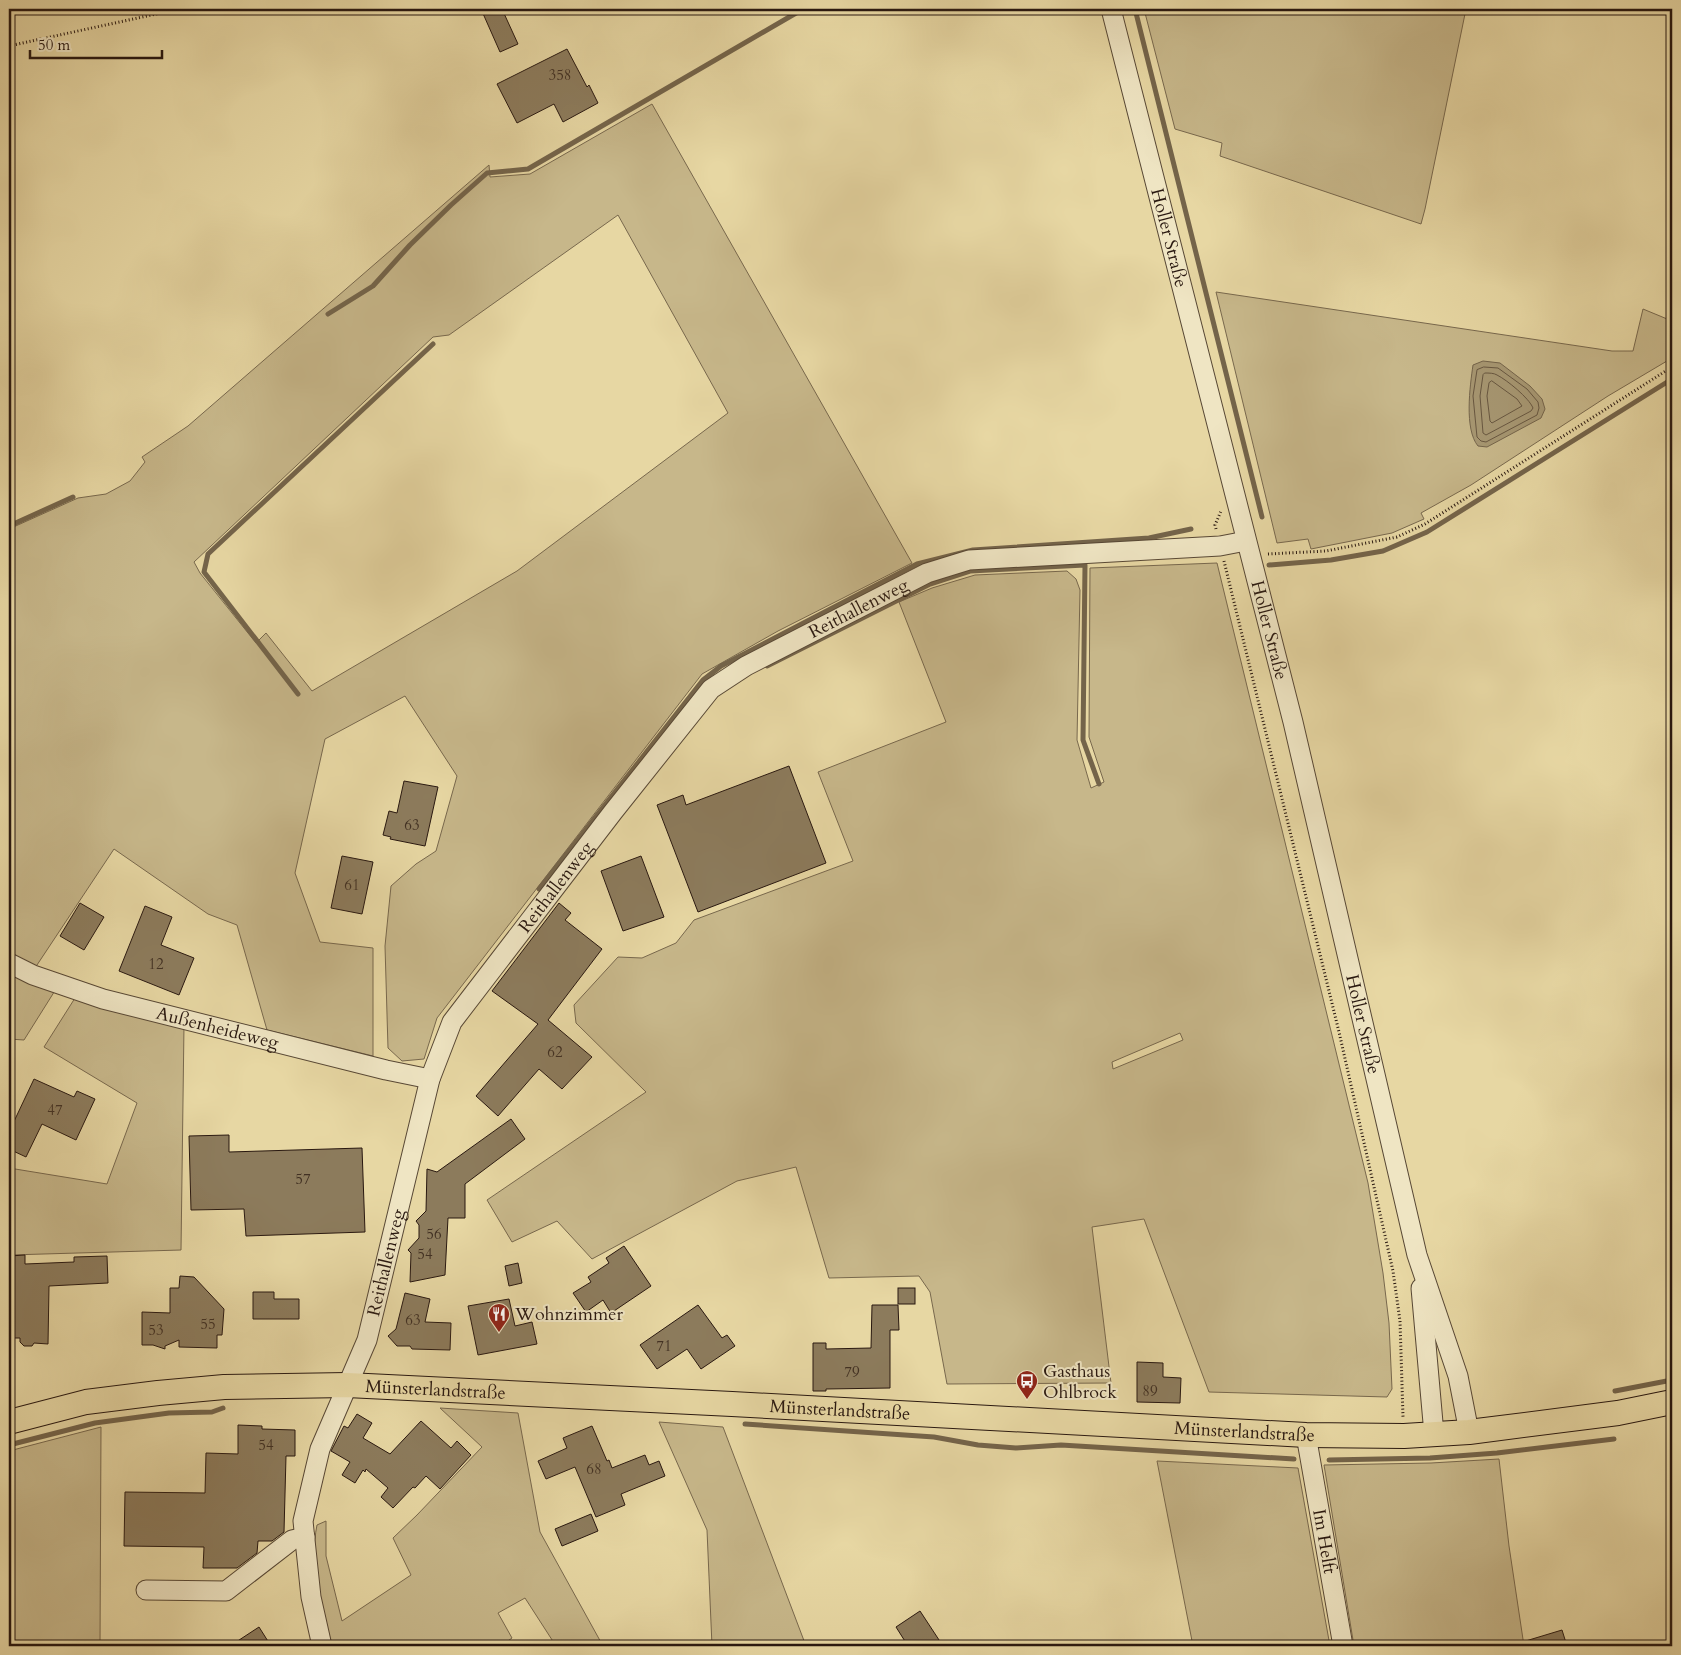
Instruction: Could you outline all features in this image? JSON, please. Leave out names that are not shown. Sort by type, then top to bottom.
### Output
[{"type":"main road","name":"Münsterlandstraße","points":[[9,1422],[86,1402],[158,1393],[224,1387],[347,1385],[742,1404],[1306,1435],[1404,1436],[1469,1432],[1608,1415],[1672,1402]]},
{"type":"street","name":"Holler Straße","points":[[1111,9],[1292,722],[1417,1255],[1458,1376],[1469,1432]]},
{"type":"street","name":"Reithallenweg","points":[[322,1646],[311,1597],[303,1521],[320,1449],[367,1340],[430,1079],[452,1022],[613,812],[712,689],[746,666],[927,573],[969,560],[1220,546],[1248,548]]},
{"type":"street","name":"Außenheideweg","points":[[9,963],[33,975],[103,999],[386,1070],[430,1079]]},
{"type":"street","name":"Holler Straße","points":[[1417,1255],[1434,1434]]},
{"type":"street","name":"Im Helft","points":[[1306,1435],[1343,1646]]},
{"type":"street","points":[[146,1590],[226,1591],[292,1540],[305,1538]]},
{"type":"path","points":[[9,46],[179,9]]},
{"type":"path","points":[[1248,548],[1326,551],[1397,537],[1425,524],[1672,367]]},
{"type":"path","points":[[1220,546],[1339,1032],[1393,1271],[1400,1321],[1404,1436]]},
{"type":"shaded area","points":[[1144,9],[1466,9],[1421,224],[1220,156],[1222,143],[1175,129]]},
{"type":"shaded area","points":[[652,104],[912,563],[778,631],[702,674],[437,1018],[424,1059],[402,1061],[388,1048],[385,946],[391,886],[416,864],[436,851],[457,776],[405,696],[325,739],[295,873],[320,942],[373,948],[373,1056],[267,1030],[237,925],[208,914],[114,849],[35,968],[9,954],[9,529],[78,498],[106,494],[130,481],[145,462],[142,457],[188,426],[489,165],[490,177],[530,174]],"holes":[[[618,215],[728,413],[517,571],[312,691],[266,633],[256,643],[200,573],[194,562],[433,337],[449,335]]]},
{"type":"shaded area","points":[[1216,292],[1612,351],[1633,351],[1643,309],[1672,321],[1672,358],[1608,396],[1471,485],[1421,513],[1424,519],[1392,533],[1311,549],[1308,539],[1277,543]]},
{"type":"shaded area","points":[[1217,563],[1368,1183],[1389,1323],[1392,1389],[1387,1397],[1209,1392],[1144,1219],[1092,1227],[1111,1383],[947,1384],[930,1292],[919,1276],[829,1278],[796,1167],[737,1181],[592,1259],[557,1221],[512,1242],[487,1200],[646,1092],[576,1023],[574,1005],[618,957],[642,958],[676,943],[694,920],[853,861],[818,772],[946,722],[899,602],[932,588],[975,575],[1067,571],[1076,579],[1080,590],[1077,740],[1091,788],[1104,782],[1089,737],[1090,568]],"holes":[[[1180,1033],[1183,1040],[1113,1069],[1112,1062]]]},
{"type":"shaded area","points":[[9,970],[56,989],[24,1040],[9,1039]]},
{"type":"shaded area","points":[[75,998],[184,1025],[181,1250],[9,1255],[9,1168],[107,1184],[137,1103],[44,1047]]},
{"type":"shaded area","points":[[440,1408],[518,1413],[540,1532],[603,1646],[556,1646],[525,1598],[498,1613],[512,1638],[501,1646],[331,1646],[316,1570],[315,1540],[317,1525],[326,1521],[326,1556],[342,1621],[411,1575],[393,1538],[482,1447]]},
{"type":"shaded area","points":[[659,1422],[723,1427],[806,1646],[712,1646],[707,1530]]},
{"type":"shaded area","points":[[101,1427],[100,1646],[9,1646],[9,1451]]},
{"type":"shaded area","points":[[1499,1459],[1509,1546],[1524,1646],[1354,1646],[1324,1465],[1431,1463]]},
{"type":"shaded area","points":[[1157,1461],[1298,1468],[1330,1646],[1193,1646]]},
{"type":"water","points":[[1483,361],[1500,363],[1530,386],[1542,399],[1545,409],[1541,418],[1487,447],[1478,446],[1469,418],[1473,365]]},
{"type":"building","points":[[481,9],[502,9],[518,44],[500,52]]},
{"type":"building","points":[[567,49],[587,87],[589,85],[598,103],[563,122],[554,104],[517,123],[497,84]]},
{"type":"building","points":[[789,766],[826,863],[698,912],[657,805],[683,795],[686,805]]},
{"type":"building","points":[[404,781],[438,787],[425,846],[390,839],[391,837],[383,835],[389,811],[397,813]]},
{"type":"building","points":[[342,856],[373,862],[362,914],[331,908]]},
{"type":"building","points":[[641,856],[664,917],[623,931],[601,871]]},
{"type":"building","points":[[80,903],[104,917],[84,950],[60,936]]},
{"type":"building","points":[[559,903],[571,913],[565,920],[602,949],[548,1020],[592,1057],[562,1089],[539,1069],[498,1116],[476,1096],[538,1024],[492,991]]},
{"type":"building","points":[[145,906],[172,917],[161,945],[194,958],[179,995],[119,971]]},
{"type":"building","points":[[34,1079],[74,1097],[77,1091],[95,1099],[76,1140],[42,1124],[26,1157],[9,1149],[9,1132]]},
{"type":"building","points":[[511,1119],[525,1139],[465,1184],[465,1218],[448,1218],[445,1275],[410,1282],[411,1253],[408,1250],[419,1238],[419,1225],[416,1221],[426,1211],[427,1169],[437,1172]]},
{"type":"building","points":[[229,1135],[229,1152],[362,1148],[365,1232],[246,1236],[244,1209],[191,1210],[189,1136]]},
{"type":"building","points":[[624,1246],[651,1286],[611,1313],[603,1300],[586,1312],[573,1293],[591,1282],[588,1277],[609,1263],[606,1258]]},
{"type":"building","points":[[25,1255],[25,1264],[74,1262],[74,1257],[107,1256],[108,1283],[49,1286],[48,1344],[34,1343],[32,1346],[24,1346],[20,1342],[20,1338],[13,1338],[13,1324],[9,1324],[9,1256]]},
{"type":"building","points":[[518,1263],[522,1283],[509,1286],[505,1266]]},
{"type":"building","points":[[180,1276],[194,1277],[224,1309],[222,1335],[217,1335],[217,1348],[179,1347],[179,1340],[165,1346],[165,1349],[153,1345],[142,1345],[142,1312],[170,1313],[170,1288],[179,1288]]},
{"type":"building","points":[[898,1288],[915,1288],[915,1304],[898,1304]]},
{"type":"building","points":[[253,1292],[274,1292],[274,1299],[299,1299],[299,1319],[253,1319]]},
{"type":"building","points":[[405,1293],[430,1299],[425,1322],[451,1323],[450,1350],[412,1349],[410,1346],[397,1346],[388,1336],[396,1329]]},
{"type":"building","points":[[509,1299],[515,1326],[532,1322],[537,1344],[478,1355],[468,1306]]},
{"type":"building","points":[[698,1305],[722,1338],[727,1335],[735,1346],[701,1369],[687,1349],[657,1369],[640,1345]]},
{"type":"building","points":[[872,1305],[898,1305],[899,1330],[890,1330],[890,1388],[813,1391],[813,1343],[826,1343],[826,1349],[871,1348]]},
{"type":"building","points":[[1137,1362],[1163,1363],[1163,1377],[1181,1378],[1180,1403],[1137,1402]]},
{"type":"building","points":[[357,1414],[372,1423],[363,1438],[390,1454],[421,1421],[451,1448],[457,1441],[471,1455],[440,1489],[426,1476],[393,1508],[381,1497],[388,1488],[366,1469],[365,1472],[363,1470],[355,1483],[342,1475],[350,1462],[331,1451],[344,1426],[348,1428]]},
{"type":"building","points":[[238,1425],[262,1426],[262,1429],[295,1430],[295,1456],[286,1456],[284,1532],[272,1541],[258,1541],[257,1553],[237,1568],[203,1568],[204,1547],[124,1546],[125,1492],[205,1493],[206,1453],[238,1454]]},
{"type":"building","points":[[592,1426],[607,1461],[609,1460],[612,1468],[645,1455],[649,1465],[659,1461],[665,1476],[621,1494],[625,1505],[596,1517],[575,1467],[546,1479],[538,1461],[567,1448],[563,1438]]},
{"type":"building","points":[[591,1514],[598,1531],[562,1546],[555,1529]]},
{"type":"building","points":[[920,1611],[943,1646],[908,1646],[896,1627]]},
{"type":"building","points":[[259,1627],[271,1646],[230,1646]]},
{"type":"building","points":[[1562,1630],[1567,1646],[1520,1646],[1519,1643]]},
{"type":"waterway","points":[[328,314],[373,286],[410,245],[487,173],[528,169],[803,9]]},
{"type":"waterway","points":[[1135,9],[1262,517]]},
{"type":"waterway","points":[[298,694],[204,572],[208,554],[433,344]]},
{"type":"waterway","points":[[1269,565],[1331,560],[1383,551],[1427,532],[1672,379]]},
{"type":"waterway","points":[[9,526],[73,497]]},
{"type":"waterway","points":[[539,889],[703,680],[721,666],[917,564],[973,550],[1149,538],[1191,529]]},
{"type":"waterway","points":[[767,666],[930,584],[970,571],[1085,565],[1083,740],[1099,784]]},
{"type":"waterway","points":[[1615,1391],[1672,1380]]},
{"type":"waterway","points":[[9,1445],[95,1423],[169,1413],[212,1412],[223,1408]]},
{"type":"waterway","points":[[745,1424],[934,1437],[978,1445],[1016,1448],[1061,1445],[1294,1459]]},
{"type":"waterway","points":[[1329,1460],[1430,1458],[1497,1453],[1614,1439]]},
{"type":"place","name":"Wohnzimmer","points":[[499,1333]]},
{"type":"place","name":"Gasthaus Ohlbrock","points":[[1027,1400]]}]
